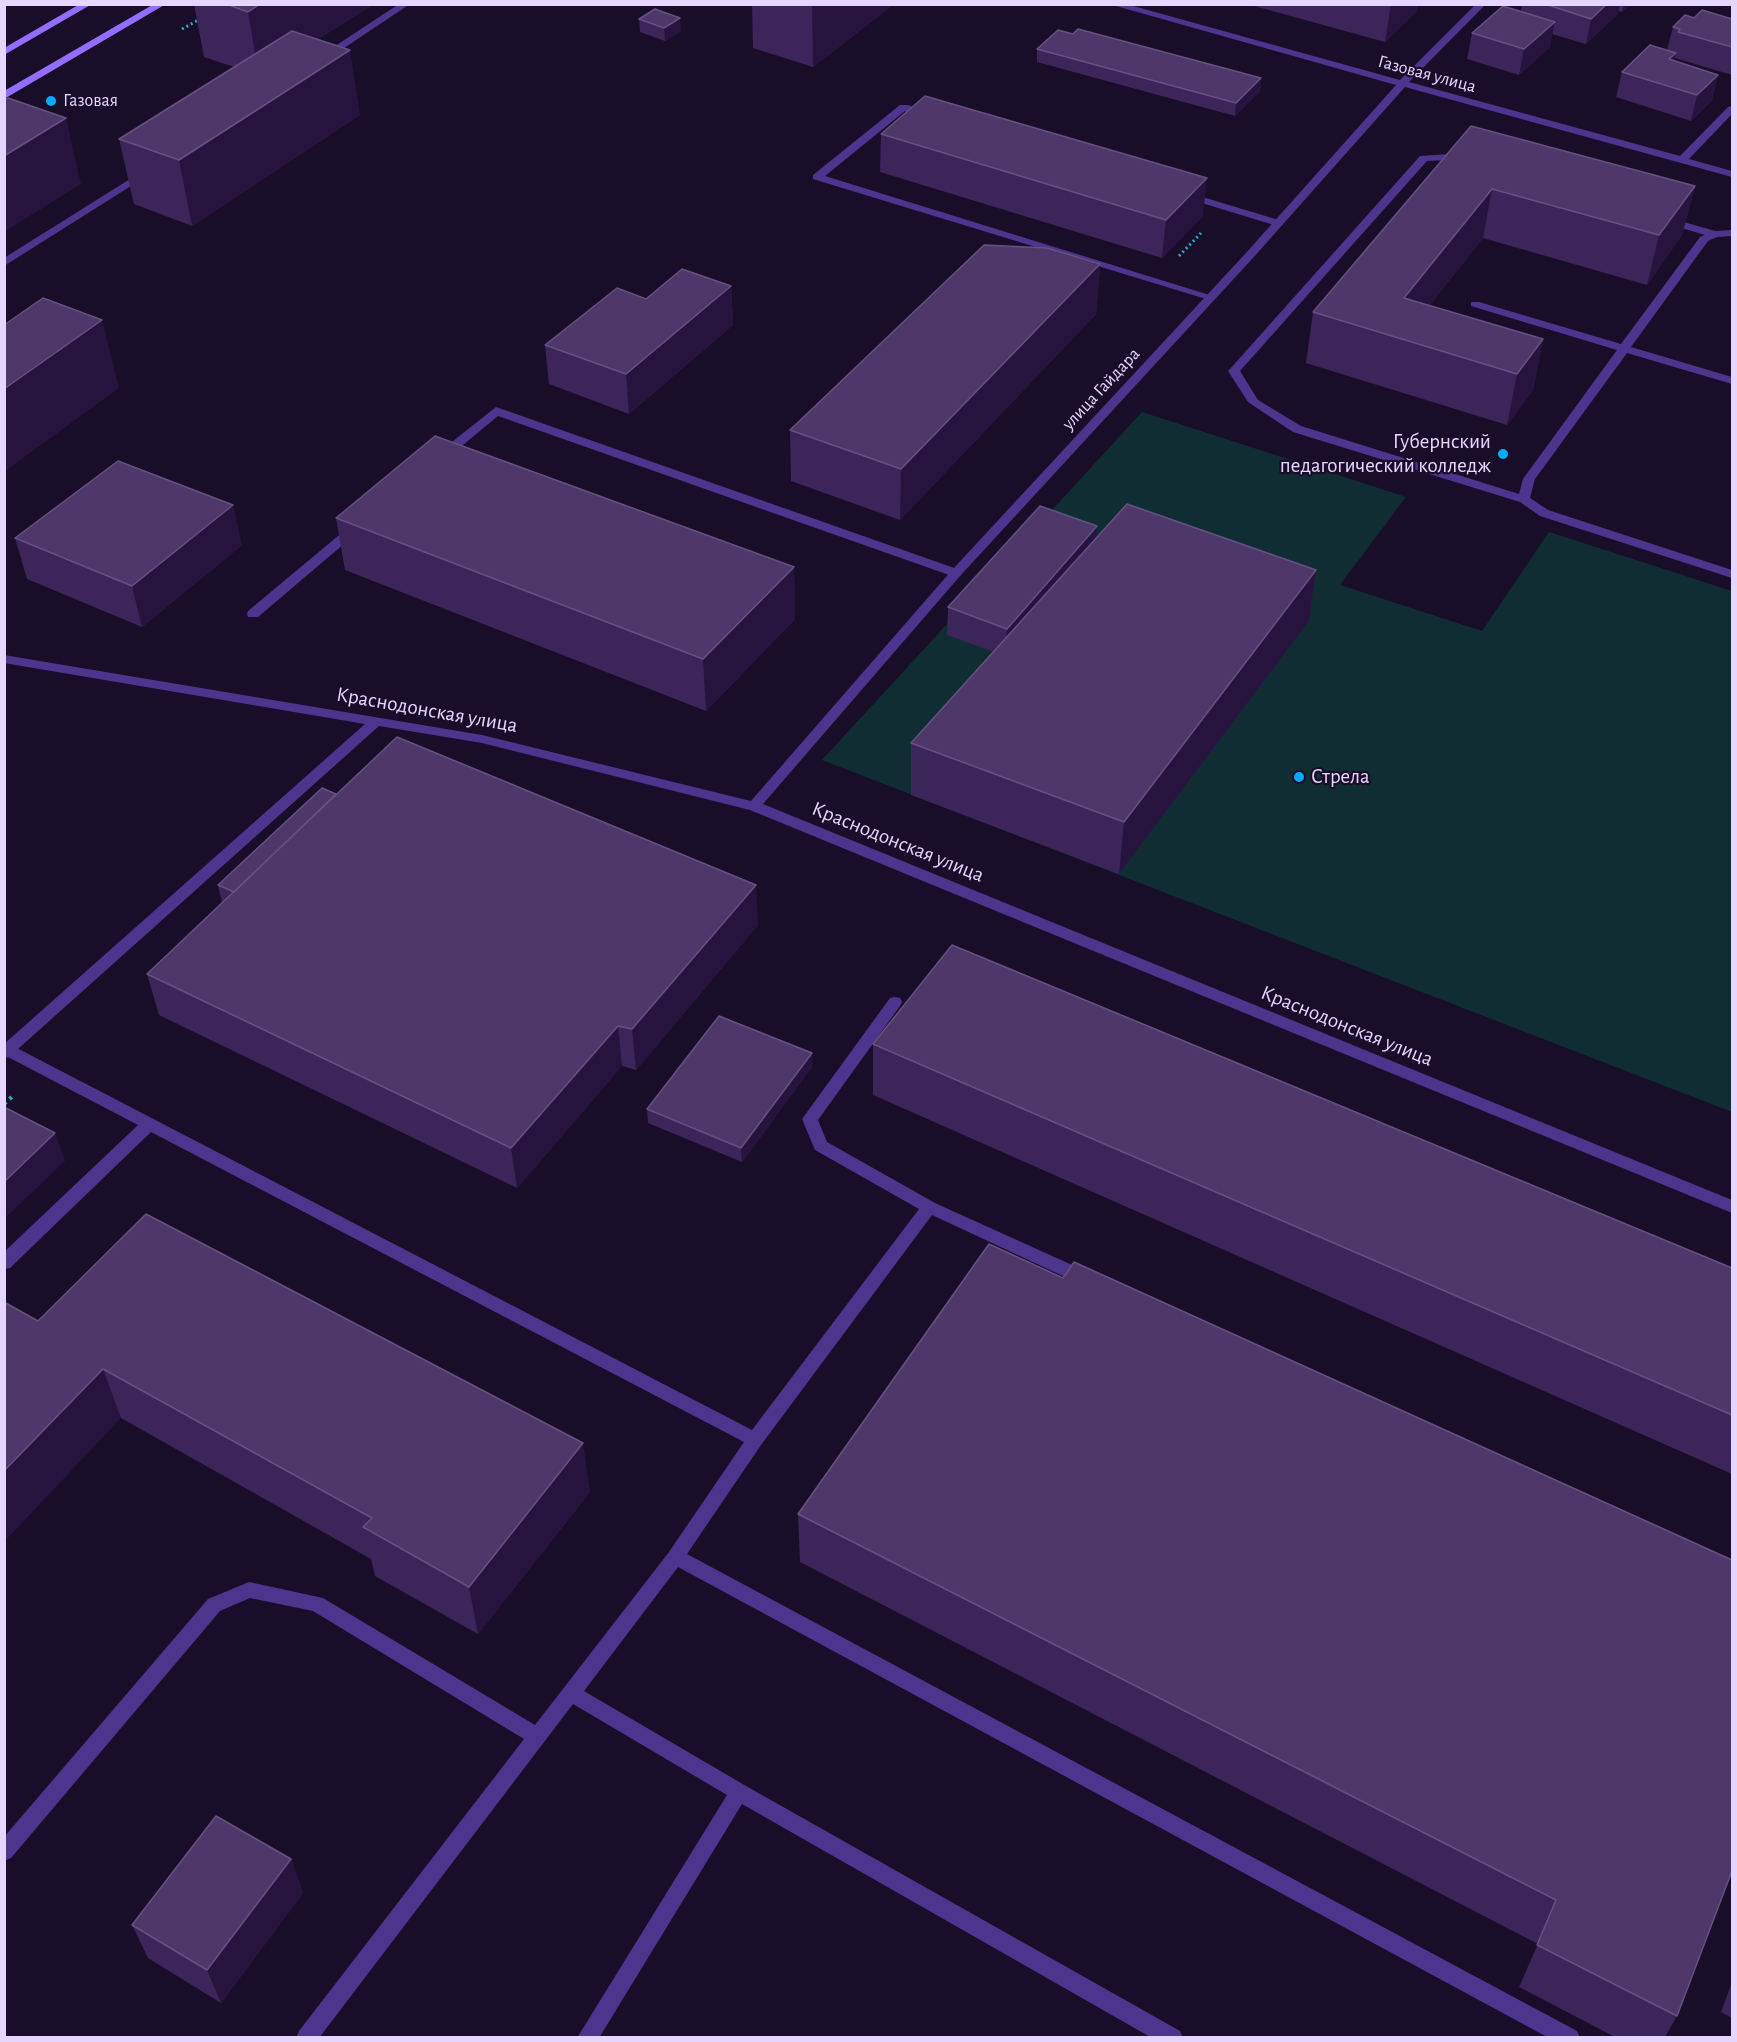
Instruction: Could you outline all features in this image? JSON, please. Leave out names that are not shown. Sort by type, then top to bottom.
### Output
[{"type":"main road","points":[[4,52],[88,4]]},
{"type":"main road","points":[[4,96],[162,4]]},
{"type":"street","points":[[315,63],[406,4]]},
{"type":"street","name":"Газовая улица","points":[[1113,4],[1732,174]]},
{"type":"street","name":"улица Гайдара","points":[[754,806],[956,573],[1278,223],[1402,84],[1482,4]]},
{"type":"street","points":[[938,118],[904,108],[817,177],[1210,297]]},
{"type":"street","points":[[1681,161],[1732,109]]},
{"type":"street","points":[[1472,163],[1449,157],[1424,158],[1234,371],[1254,402],[1297,429],[1524,499],[1544,513],[1732,574]]},
{"type":"street","points":[[4,263],[155,166]]},
{"type":"street","points":[[1171,190],[1278,223]]},
{"type":"street","points":[[1649,215],[1716,234]]},
{"type":"street","points":[[1524,499],[1530,479],[1704,239],[1716,234],[1732,233]]},
{"type":"street","points":[[1475,304],[1732,381]]},
{"type":"street","points":[[433,464],[496,411],[956,573]]},
{"type":"street","points":[[253,614],[361,524]]},
{"type":"street","name":"Краснодонская улица","points":[[4,659],[482,739],[754,806],[1732,1207]]},
{"type":"street","points":[[375,722],[6,1052],[149,1124],[754,1440]]},
{"type":"street","points":[[895,1002],[810,1119],[821,1146],[929,1207],[1102,1287]]},
{"type":"street","points":[[4,1263],[149,1124]]},
{"type":"street","points":[[306,2037],[675,1557],[754,1440],[929,1207]]},
{"type":"street","points":[[675,1557],[1569,2037]]},
{"type":"street","points":[[4,1852],[214,1605],[249,1590],[317,1604],[538,1737]]},
{"type":"street","points":[[571,1693],[739,1792],[1173,2037]]},
{"type":"street","points":[[587,2037],[739,1792]]},
{"type":"path","points":[[1156,280],[1226,207]]},
{"type":"green space","name":"Стрела","points":[[1142,412],[1406,497],[1340,585],[1482,631],[1549,532],[1732,591],[1732,1112],[822,760]]},
{"type":"building","points":[[226,4],[260,4],[248,12]]},
{"type":"building","points":[[1545,4],[1607,4],[1591,19]]},
{"type":"building","points":[[1503,6],[1555,22],[1524,49],[1472,33]]},
{"type":"building","points":[[655,9],[680,18],[664,28],[639,19]]},
{"type":"building","points":[[1702,10],[1732,19],[1732,47],[1678,32],[1680,29],[1673,27],[1685,15],[1694,18]]},
{"type":"building","points":[[1078,29],[1261,78],[1236,103],[1037,49],[1058,30],[1073,34]]},
{"type":"building","points":[[292,31],[350,50],[179,160],[119,139]]},
{"type":"building","points":[[1650,45],[1676,53],[1669,59],[1718,75],[1697,95],[1622,72]]},
{"type":"building","points":[[925,96],[1207,178],[1166,220],[881,134]]},
{"type":"building","points":[[8,98],[66,118],[4,156],[4,100]]},
{"type":"building","points":[[1471,126],[1695,186],[1659,235],[1492,189],[1404,298],[1543,339],[1517,374],[1313,312]]},
{"type":"building","points":[[984,245],[1047,248],[1100,264],[901,469],[790,430]]},
{"type":"building","points":[[682,269],[731,286],[626,374],[545,345],[617,288],[646,299]]},
{"type":"building","points":[[43,298],[102,320],[4,389],[4,325]]},
{"type":"building","points":[[435,436],[794,567],[703,659],[336,518]]},
{"type":"building","points":[[118,461],[233,505],[132,586],[15,538]]},
{"type":"building","points":[[1127,504],[1316,570],[1124,822],[911,743]]},
{"type":"building","points":[[1040,506],[1097,526],[1007,629],[948,607]]},
{"type":"building","points":[[397,737],[756,885],[632,1029],[618,1026],[511,1148],[147,974]]},
{"type":"building","points":[[322,788],[336,794],[234,892],[218,885]]},
{"type":"building","points":[[952,945],[1732,1268],[1732,1415],[873,1044]]},
{"type":"building","points":[[719,1016],[812,1053],[741,1148],[647,1109]]},
{"type":"building","points":[[4,1107],[55,1133],[4,1182]]},
{"type":"building","points":[[146,1214],[583,1443],[469,1587],[363,1527],[372,1518],[103,1369],[4,1471],[4,1302],[38,1321]]},
{"type":"building","points":[[989,1244],[1063,1278],[1074,1262],[1732,1560],[1732,1871],[1677,2016],[1537,1945],[1556,1900],[798,1514]]},
{"type":"building","points":[[216,1816],[291,1859],[207,1970],[132,1925]]},
{"type":"place","name":"Газовая","points":[[51,101]]},
{"type":"place","name":"Губернский педагогический колледж","points":[[1503,454]]},
{"type":"place","name":"Стрела","points":[[1299,777]]}]
